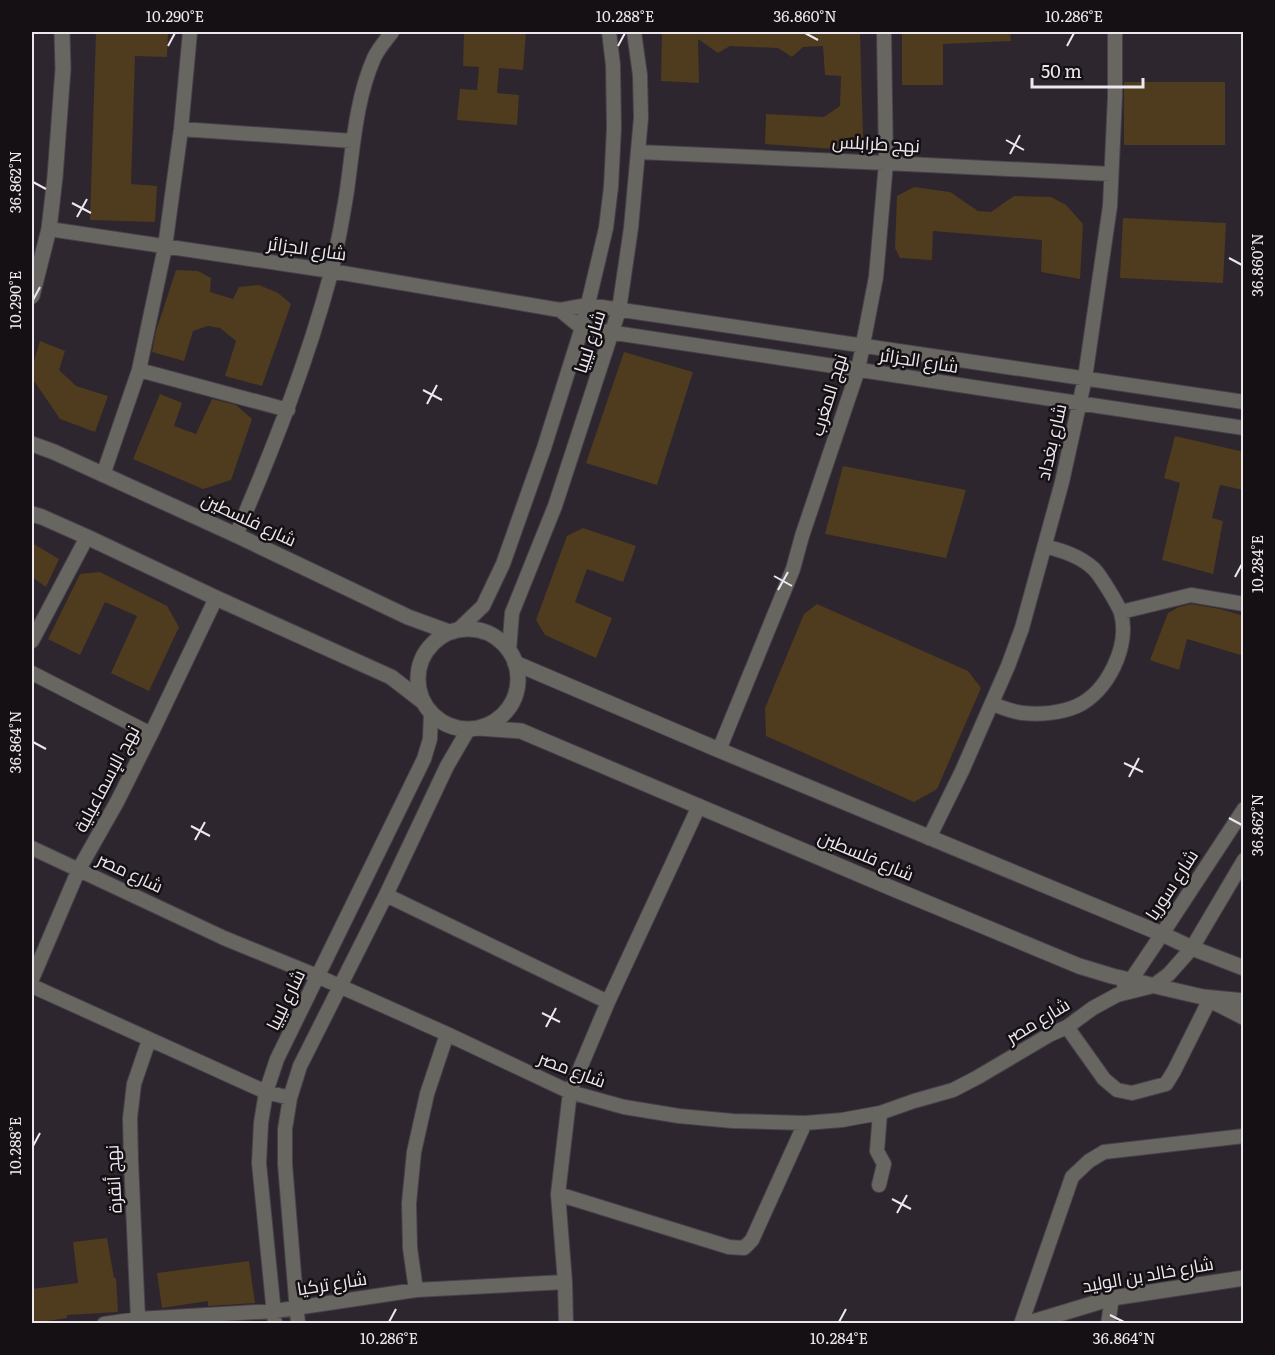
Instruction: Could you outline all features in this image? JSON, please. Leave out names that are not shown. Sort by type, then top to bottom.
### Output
[{"type":"street","points":[[32,296],[48,229],[55,177],[63,69],[62,32]]},
{"type":"street","points":[[103,475],[139,370],[165,247],[190,32]]},
{"type":"street","points":[[236,535],[288,410],[312,339],[331,271],[365,84],[375,56],[392,32]]},
{"type":"street","name":"شارع ليبيا","points":[[454,631],[483,606],[503,564],[544,448],[588,305],[606,228],[611,187],[614,128],[613,65],[609,32]]},
{"type":"street","name":"شارع ليبيا","points":[[512,657],[512,614],[555,506],[619,310],[631,228],[641,118],[640,75],[634,32]]},
{"type":"street","name":"نهج المغرب","points":[[718,750],[793,569],[858,370],[876,277],[886,163],[884,32]]},
{"type":"street","name":"شارع بغداد","points":[[929,838],[992,704],[1022,628],[1062,482],[1085,378],[1110,206],[1115,96],[1115,32]]},
{"type":"street","points":[[180,129],[353,141]]},
{"type":"street","name":"نهج طرابلس","points":[[639,152],[1111,174]]},
{"type":"street","name":"شارع الجزائر","points":[[48,229],[331,271],[560,310],[588,305],[1244,402]]},
{"type":"street","name":"شارع الجزائر","points":[[560,310],[582,328],[1244,428]]},
{"type":"street","points":[[139,370],[288,410]]},
{"type":"street","name":"شارع فلسطين","points":[[32,444],[236,535],[408,617],[454,631]]},
{"type":"street","points":[[32,514],[391,677],[427,707],[440,722],[453,728],[474,729],[496,721],[508,710],[516,695],[518,679],[512,657],[500,640],[487,632],[473,629],[454,631],[437,639],[420,661],[417,674],[418,688],[427,707]]},
{"type":"street","points":[[32,641],[87,537]]},
{"type":"street","points":[[992,704],[1022,713],[1052,713],[1077,706],[1093,697],[1108,679],[1118,657],[1122,634],[1121,612],[1095,570],[1075,555],[1045,546]]},
{"type":"street","points":[[1121,612],[1191,596],[1244,604]]},
{"type":"street","name":"نهج الإسماعيلية","points":[[32,979],[79,869],[117,802],[216,598]]},
{"type":"street","points":[[512,657],[718,750],[1244,968]]},
{"type":"street","points":[[32,673],[151,734]]},
{"type":"street","name":"شارع ليبيا","points":[[275,1317],[259,1163],[261,1123],[266,1092],[277,1059],[424,759],[430,739],[427,707]]},
{"type":"street","points":[[298,1323],[285,1164],[285,1129],[290,1098],[300,1066],[386,895],[447,766],[474,729]]},
{"type":"street","name":"شارع فلسطين","points":[[474,729],[521,731],[1079,966],[1206,999],[1244,1001]]},
{"type":"street","points":[[566,1323],[558,1194],[570,1092],[608,1002],[699,806]]},
{"type":"street","name":"شارع سوريا","points":[[1131,980],[1241,818]]},
{"type":"street","name":"شارع مصر","points":[[32,848],[224,938],[317,976],[570,1092],[624,1107],[679,1116],[732,1121],[805,1123],[842,1120],[880,1113],[953,1090],[1067,1027],[1117,995],[1153,986]]},
{"type":"street","points":[[1153,986],[1169,974],[1192,948],[1244,860]]},
{"type":"street","points":[[386,895],[608,1002]]},
{"type":"street","name":"شارع مصر","points":[[1117,995],[1131,980]]},
{"type":"street","points":[[32,986],[266,1092],[290,1098]]},
{"type":"street","points":[[1067,1027],[1104,1079],[1117,1090],[1132,1093],[1166,1084],[1206,999],[1244,1018]]},
{"type":"street","points":[[416,1290],[410,1248],[410,1203],[414,1152],[427,1094],[447,1034]]},
{"type":"street","name":"نهج أنقرة","points":[[138,1319],[130,1118],[134,1084],[150,1040]]},
{"type":"street","points":[[879,1185],[884,1164],[877,1151],[880,1113]]},
{"type":"street","points":[[558,1194],[729,1247],[744,1248],[752,1240],[805,1123]]},
{"type":"street","points":[[1021,1323],[1072,1177],[1089,1161],[1104,1152],[1244,1136]]},
{"type":"street","name":"شارع خالد بن الوليد","points":[[1026,1323],[1112,1298],[1244,1278]]},
{"type":"street","name":"شارع تركيا","points":[[104,1323],[138,1319],[275,1317],[297,1308],[416,1290],[565,1282]]},
{"type":"street","points":[[1108,1323],[1112,1298]]},
{"type":"building","points":[[96,32],[168,32],[167,57],[135,56],[131,184],[157,186],[155,222],[90,220]]},
{"type":"building","points":[[464,32],[526,32],[523,70],[499,68],[497,93],[519,95],[517,125],[457,120],[460,89],[477,90],[479,67],[463,66]]},
{"type":"building","points":[[662,32],[860,32],[863,137],[848,150],[765,144],[766,114],[824,117],[840,106],[841,76],[825,75],[823,46],[803,47],[792,57],[778,48],[730,46],[718,53],[698,39],[699,83],[661,81]]},
{"type":"building","points":[[902,32],[1010,32],[1011,41],[943,44],[943,85],[902,85]]},
{"type":"building","points":[[1124,82],[1225,82],[1225,145],[1124,145]]},
{"type":"building","points":[[914,187],[950,192],[978,211],[991,212],[1014,196],[1051,197],[1066,205],[1083,224],[1080,279],[1041,272],[1042,240],[933,231],[932,260],[900,258],[895,248],[897,196]]},
{"type":"building","points":[[1123,218],[1226,223],[1223,283],[1120,278]]},
{"type":"building","points":[[176,270],[198,271],[211,278],[210,292],[233,299],[239,287],[259,285],[278,293],[291,304],[262,386],[225,376],[236,341],[220,328],[208,326],[193,331],[184,361],[152,352],[156,331]]},
{"type":"building","points":[[40,341],[65,351],[59,370],[76,386],[108,396],[95,432],[60,419],[32,378],[32,368]]},
{"type":"building","points":[[624,352],[693,372],[657,485],[586,463]]},
{"type":"building","points":[[160,394],[182,403],[174,426],[196,434],[212,399],[236,405],[252,419],[231,480],[203,489],[133,459]]},
{"type":"building","points":[[1175,436],[1244,452],[1244,490],[1220,485],[1212,518],[1223,521],[1213,574],[1162,560],[1180,483],[1164,478]]},
{"type":"building","points":[[843,466],[966,490],[946,558],[825,534]]},
{"type":"building","points":[[583,528],[636,546],[623,582],[587,569],[575,602],[612,618],[596,658],[545,635],[536,620],[567,536]]},
{"type":"building","points":[[32,543],[59,559],[46,587],[32,577]]},
{"type":"building","points":[[100,572],[167,606],[179,627],[149,691],[111,673],[137,616],[105,602],[80,655],[48,639],[80,574]]},
{"type":"building","points":[[817,604],[968,671],[981,688],[937,789],[914,802],[766,736],[765,708],[804,614]]},
{"type":"building","points":[[1191,604],[1244,616],[1244,656],[1187,639],[1179,670],[1150,660],[1168,613]]},
{"type":"building","points":[[107,1238],[114,1278],[116,1278],[118,1312],[67,1315],[67,1318],[34,1323],[32,1289],[78,1283],[73,1242]]},
{"type":"building","points":[[249,1261],[255,1303],[208,1306],[208,1301],[162,1308],[157,1273]]}]
